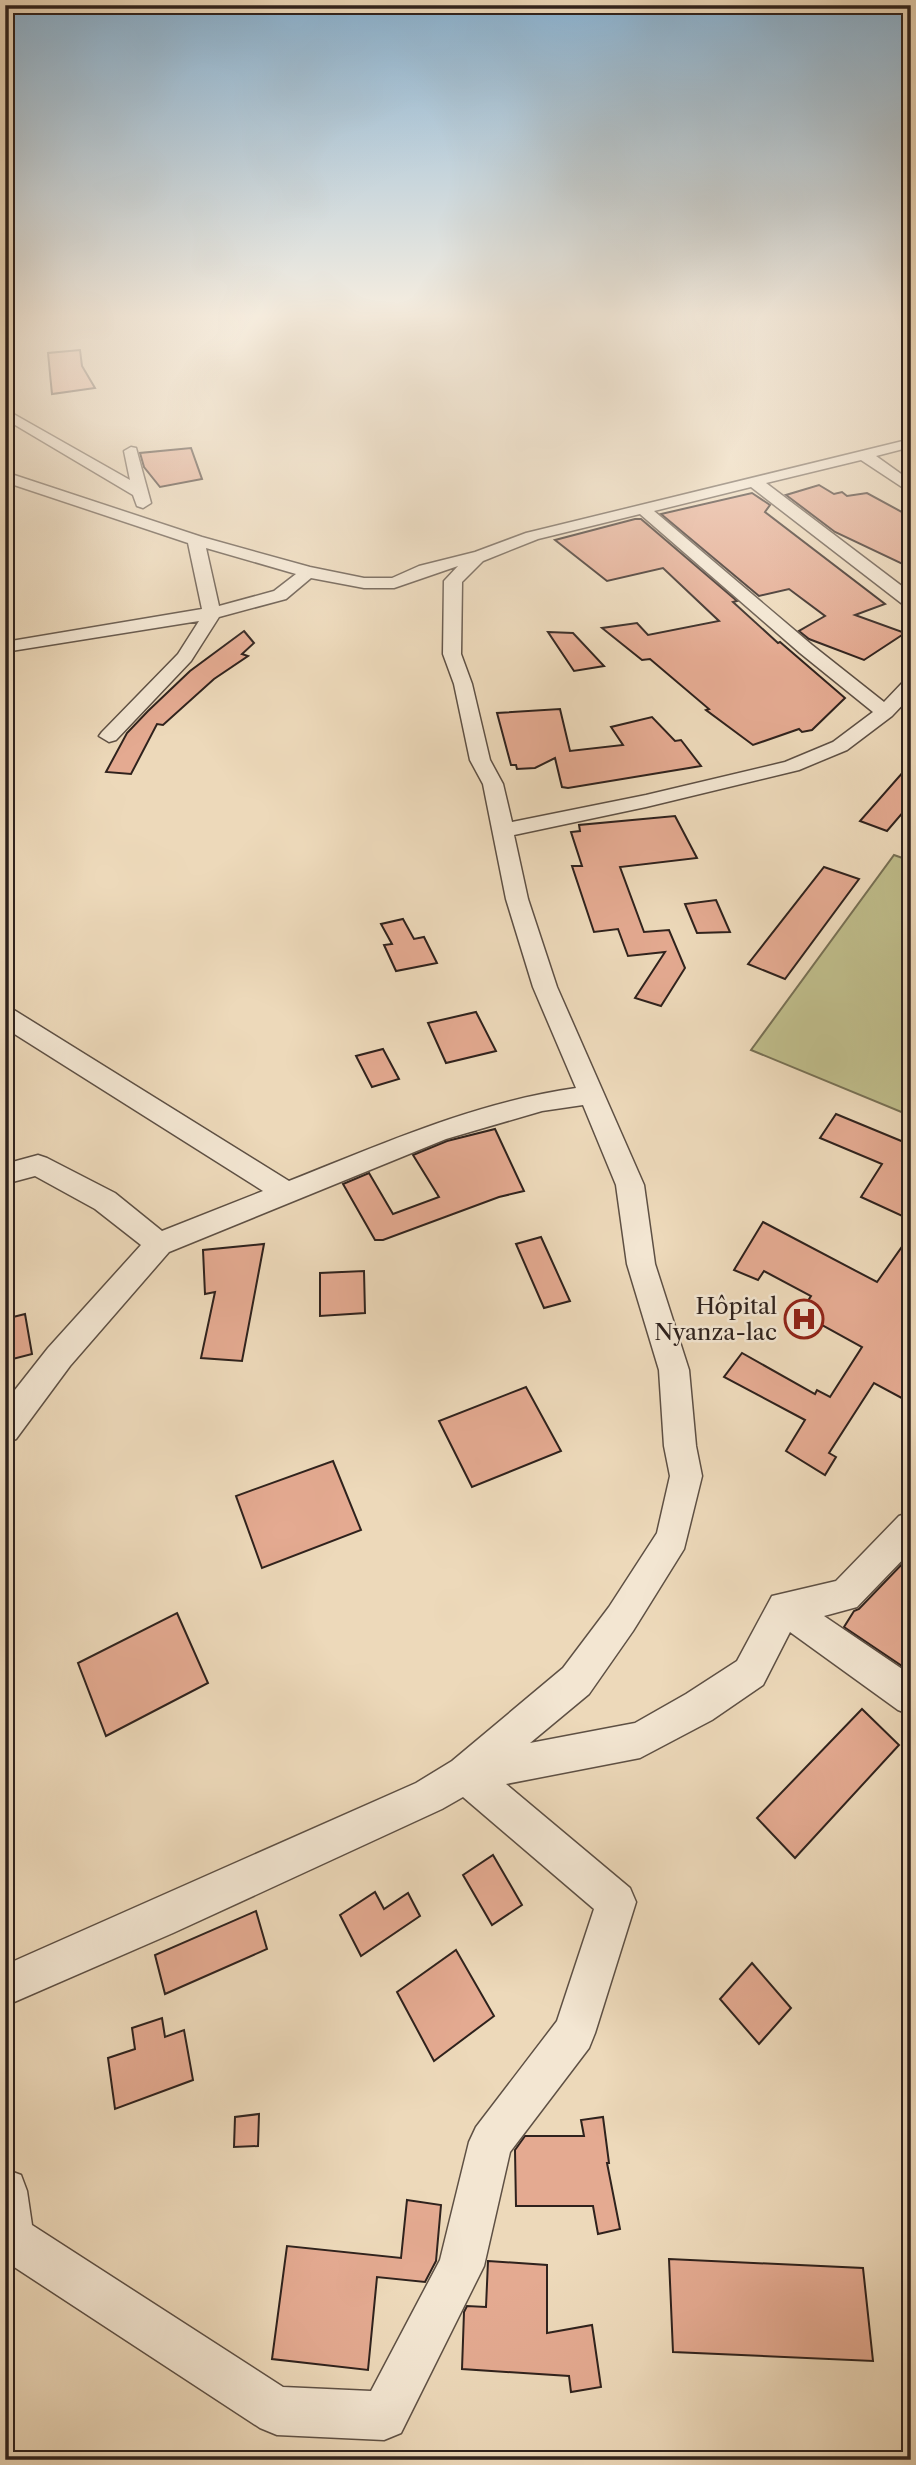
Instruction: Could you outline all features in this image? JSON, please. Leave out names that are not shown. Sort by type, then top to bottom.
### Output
[{"type":"street","points":[[31,428],[142,493]]},
{"type":"street","points":[[5,477],[144,524],[308,572],[384,584],[477,557],[532,536],[911,443]]},
{"type":"street","points":[[131,450],[142,493],[144,524]]},
{"type":"street","points":[[864,455],[911,488]]},
{"type":"street","points":[[755,482],[911,602]]},
{"type":"street","points":[[644,510],[806,649],[886,712]]},
{"type":"street","points":[[109,736],[185,657],[212,613],[196,540]]},
{"type":"street","points":[[5,1986],[429,1796],[466,1774],[576,1681],[621,1619],[672,1538],[686,1476],[680,1446],[674,1370],[641,1264],[630,1185],[545,987],[517,899],[493,784],[480,760],[463,684],[453,654],[453,581],[477,557]]},
{"type":"street","points":[[5,647],[212,613],[279,596],[308,572]]},
{"type":"street","points":[[501,831],[646,801],[792,765],[840,746],[886,712],[911,685]]},
{"type":"street","points":[[5,1016],[286,1192]]},
{"type":"street","points":[[5,1429],[24,1398],[124,1288],[159,1244],[438,1132],[542,1102],[591,1096]]},
{"type":"street","points":[[5,1174],[38,1165],[105,1201],[159,1244]]},
{"type":"street","points":[[784,1608],[845,1595],[877,1566],[911,1527]]},
{"type":"street","points":[[466,1774],[640,1740],[750,1674],[784,1608]]},
{"type":"street","points":[[784,1608],[911,1697]]},
{"type":"street","points":[[5,2191],[10,2238],[276,2411],[384,2416],[461,2266],[491,2142],[574,2033],[616,1902],[466,1774]]},
{"type":"shaded area","points":[[894,855],[911,861],[911,1116],[751,1050]]},
{"type":"building","points":[[191,448],[202,479],[160,487],[144,467],[140,453]]},
{"type":"building","points":[[819,485],[834,494],[842,492],[847,496],[867,493],[911,517],[911,568],[835,532],[786,495]]},
{"type":"building","points":[[752,493],[770,505],[765,512],[885,604],[855,615],[905,633],[864,660],[809,639],[799,631],[825,616],[789,589],[759,596],[661,514]]},
{"type":"building","points":[[641,519],[737,601],[733,602],[778,643],[845,698],[812,730],[802,732],[799,729],[753,745],[706,710],[709,709],[650,659],[642,660],[602,628],[637,623],[648,635],[719,621],[663,568],[607,581],[555,540]]},
{"type":"building","points":[[244,631],[254,643],[242,654],[248,656],[214,679],[163,725],[157,724],[131,774],[106,772],[127,733],[148,711],[190,671]]},
{"type":"building","points":[[548,632],[573,633],[604,666],[574,671]]},
{"type":"building","points":[[560,709],[570,751],[623,745],[611,727],[652,717],[675,741],[681,740],[701,766],[568,788],[562,787],[555,758],[535,768],[517,769],[516,765],[511,765],[497,713]]},
{"type":"building","points":[[911,763],[911,803],[887,831],[860,821]]},
{"type":"building","points":[[675,816],[697,858],[620,867],[644,932],[669,930],[685,968],[661,1006],[635,998],[665,952],[628,956],[618,929],[594,932],[572,866],[582,866],[571,832],[580,831],[579,825]]},
{"type":"building","points":[[824,867],[859,879],[785,979],[748,964]]},
{"type":"building","points":[[716,900],[730,932],[697,933],[685,904]]},
{"type":"building","points":[[403,919],[414,939],[424,937],[437,963],[396,971],[384,945],[392,944],[381,924]]},
{"type":"building","points":[[476,1012],[496,1051],[446,1063],[428,1023]]},
{"type":"building","points":[[383,1049],[399,1079],[372,1087],[356,1056]]},
{"type":"building","points":[[836,1114],[911,1145],[911,1220],[861,1197],[882,1164],[820,1138]]},
{"type":"building","points":[[495,1129],[524,1191],[499,1197],[383,1240],[375,1240],[343,1184],[369,1173],[393,1214],[439,1197],[413,1155],[447,1141]]},
{"type":"building","points":[[763,1222],[877,1282],[911,1234],[911,1403],[874,1383],[829,1453],[836,1457],[825,1475],[786,1451],[805,1420],[724,1377],[742,1353],[815,1394],[817,1390],[830,1397],[862,1347],[800,1313],[811,1296],[764,1271],[758,1280],[734,1270]]},
{"type":"building","points":[[541,1237],[570,1301],[544,1308],[516,1244]]},
{"type":"building","points":[[264,1244],[242,1361],[201,1358],[215,1292],[205,1294],[203,1250]]},
{"type":"building","points":[[364,1271],[365,1313],[320,1316],[320,1273]]},
{"type":"building","points":[[25,1314],[32,1354],[5,1361],[5,1319]]},
{"type":"building","points":[[526,1387],[561,1451],[472,1487],[439,1421]]},
{"type":"building","points":[[333,1461],[361,1530],[262,1568],[236,1496]]},
{"type":"building","points":[[905,1561],[911,1564],[911,1672],[844,1627],[854,1611]]},
{"type":"building","points":[[177,1613],[208,1683],[106,1736],[78,1663]]},
{"type":"building","points":[[862,1709],[899,1745],[795,1858],[757,1818]]},
{"type":"building","points":[[493,1855],[522,1905],[492,1925],[463,1875]]},
{"type":"building","points":[[375,1892],[384,1909],[408,1893],[420,1916],[361,1956],[340,1915]]},
{"type":"building","points":[[256,1911],[267,1949],[165,1994],[155,1955]]},
{"type":"building","points":[[456,1950],[494,2016],[434,2061],[397,1992]]},
{"type":"building","points":[[752,1963],[791,2008],[759,2044],[720,1999]]},
{"type":"building","points":[[162,2018],[165,2037],[184,2030],[193,2080],[115,2109],[108,2058],[135,2049],[132,2028]]},
{"type":"building","points":[[259,2114],[258,2146],[234,2147],[235,2117]]},
{"type":"building","points":[[603,2117],[607,2163],[620,2229],[598,2234],[593,2206],[516,2206],[515,2150],[525,2136],[584,2136],[581,2120]]},
{"type":"building","points":[[407,2200],[441,2205],[436,2261],[425,2282],[377,2277],[368,2370],[272,2359],[287,2246],[401,2258]]},
{"type":"building","points":[[669,2259],[863,2268],[873,2361],[673,2352]]},
{"type":"building","points":[[488,2261],[547,2265],[547,2333],[592,2325],[601,2387],[571,2392],[569,2376],[462,2369],[464,2312],[467,2306],[486,2307]]},
{"type":"place","name":"Hôpital Nyanza-lac","points":[[804,1319]]}]
